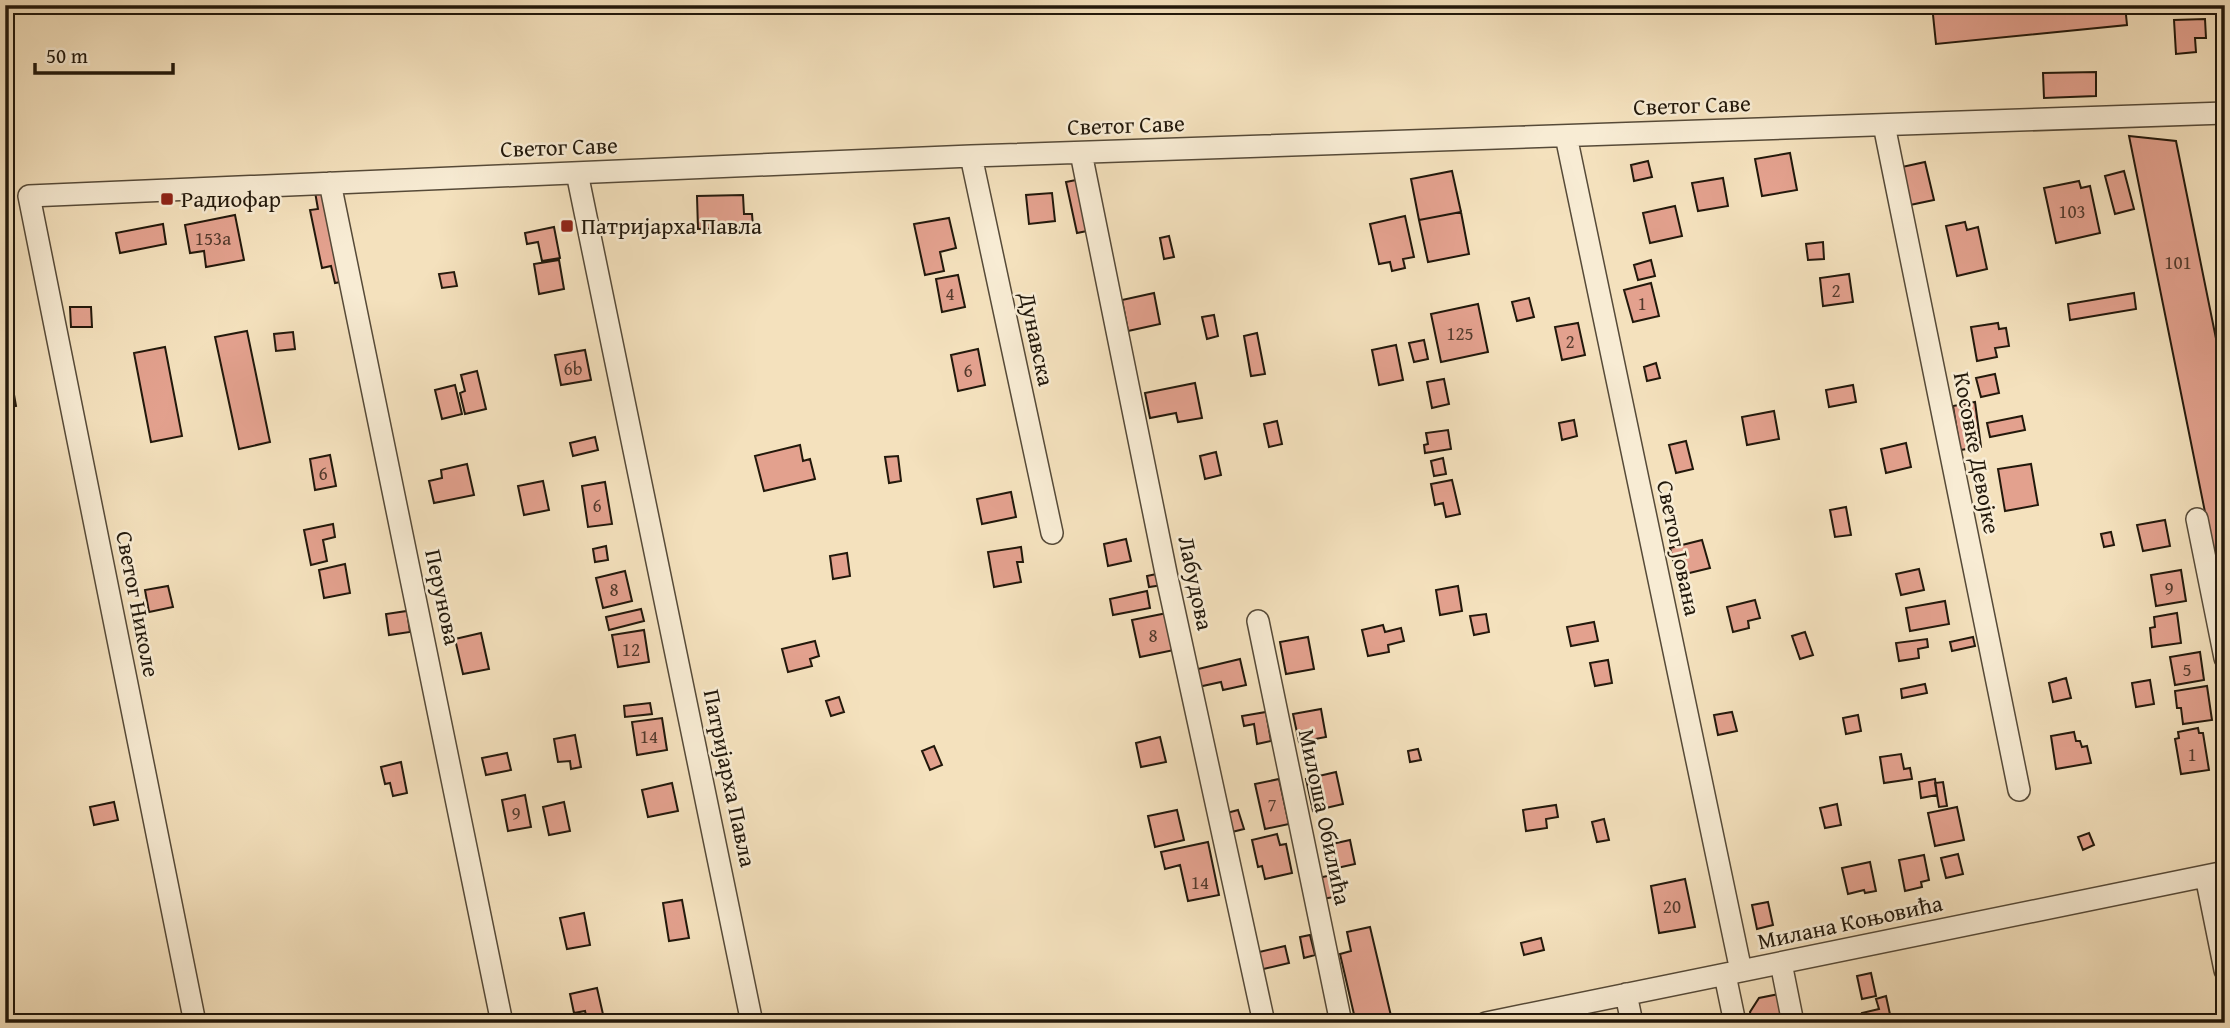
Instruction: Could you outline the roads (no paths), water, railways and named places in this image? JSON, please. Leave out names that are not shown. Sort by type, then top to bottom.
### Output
[{"type":"street","name":"Светог Саве","points":[[29,196],[971,156],[2225,113]]},
{"type":"street","name":"Косовке Девојке","points":[[1884,125],[2019,790]]},
{"type":"street","name":"Светог Јована","points":[[1566,136],[1733,973],[1735,1023]]},
{"type":"street","name":"Лабудова","points":[[1081,152],[1166,573],[1264,1023]]},
{"type":"street","name":"Дунавска","points":[[971,156],[1052,533]]},
{"type":"street","name":"Патријарха Павла","points":[[577,173],[752,1023]]},
{"type":"street","name":"Перунова","points":[[330,183],[502,1023]]},
{"type":"street","name":"Светог Николе","points":[[29,196],[195,1023]]},
{"type":"street","points":[[2197,519],[2225,658]]},
{"type":"street","name":"Милоша Обилића","points":[[1258,621],[1342,1023]]},
{"type":"street","name":"Милана Коњовића","points":[[1486,1023],[1531,1018],[1626,994],[2215,874]]},
{"type":"street","points":[[2215,874],[2225,971]]},
{"type":"street","points":[[1781,963],[1793,1023]]},
{"type":"street","points":[[1626,994],[1632,1023]]},
{"type":"place","name":"Радиофар","points":[[167,199]]},
{"type":"place","name":"Патријарха Павла","points":[[567,226]]}]
